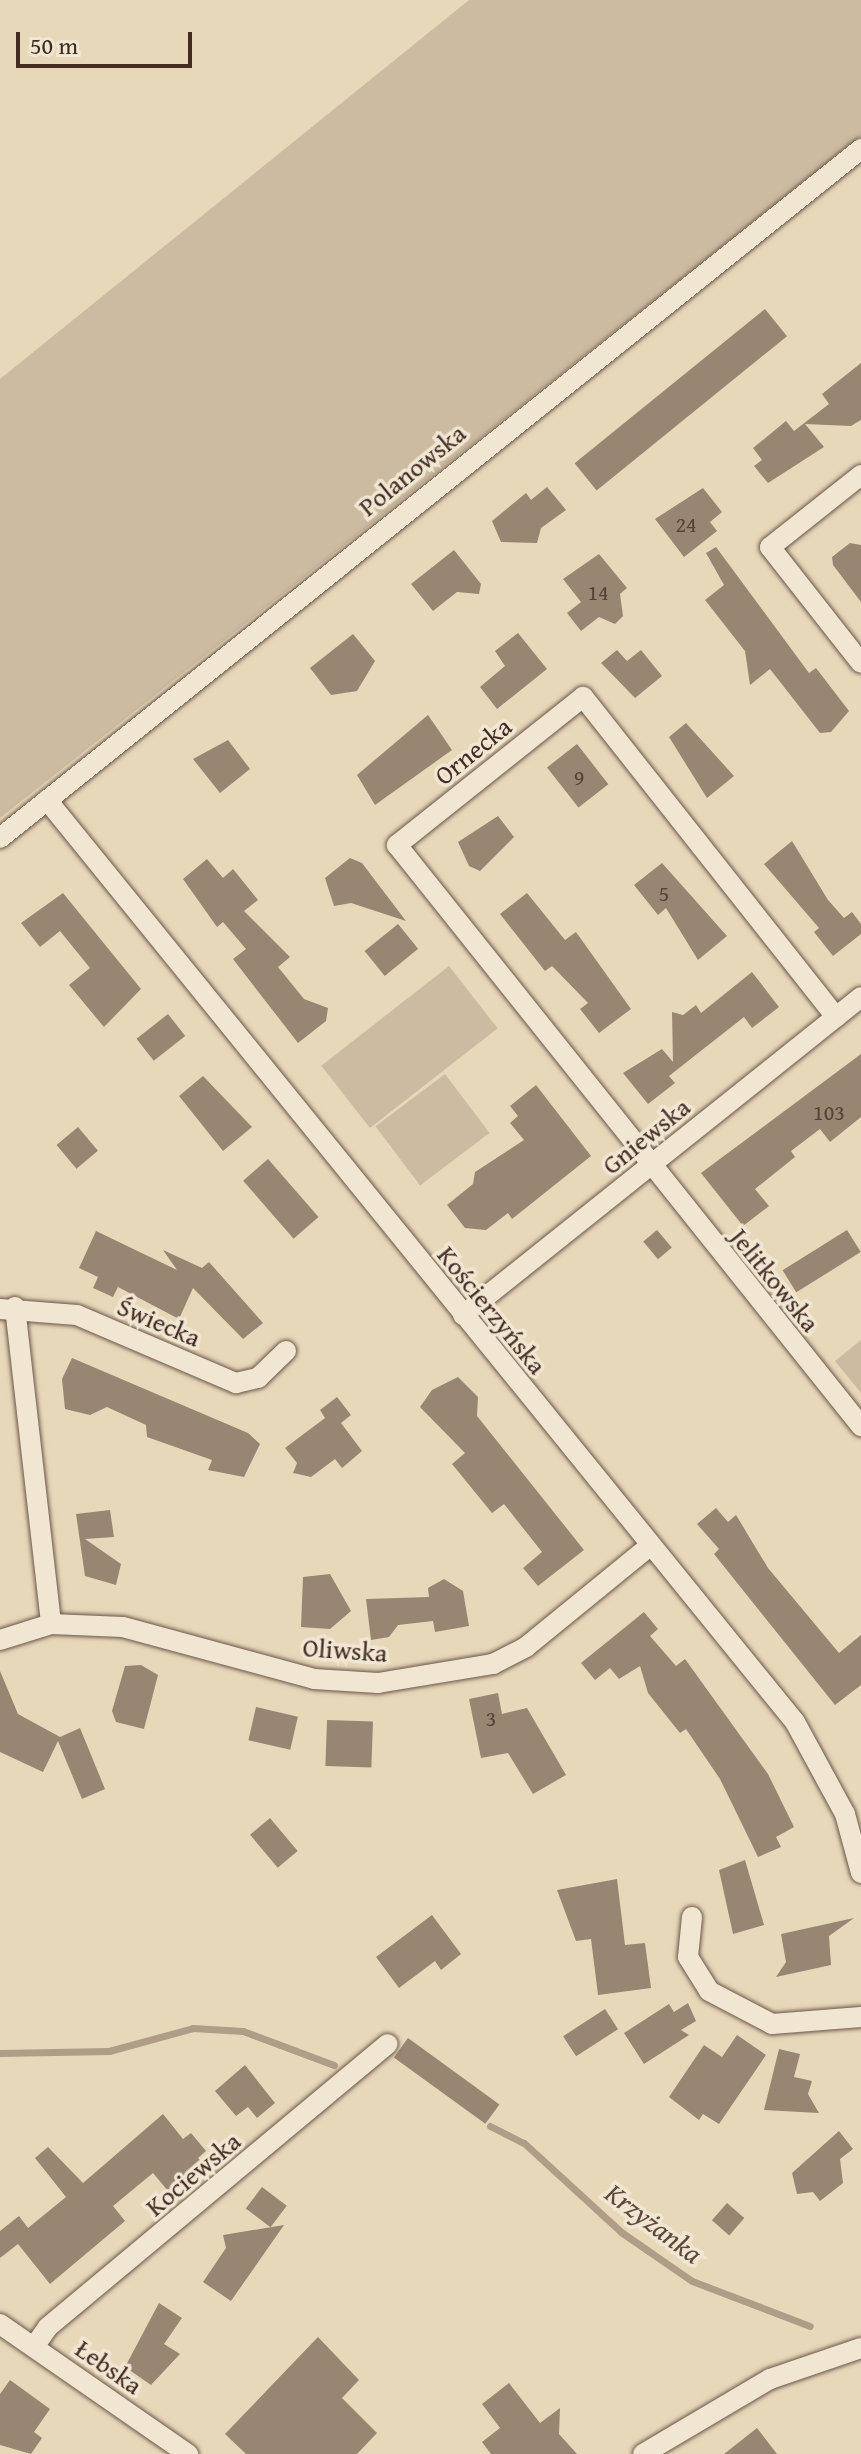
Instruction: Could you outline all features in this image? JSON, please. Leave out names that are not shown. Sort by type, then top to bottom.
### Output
[{"type":"street","name":"Polanowska","points":[[0,838],[861,149]]},
{"type":"street","points":[[861,475],[770,547],[861,663]]},
{"type":"street","name":"Ornecka","points":[[649,1166],[397,845],[583,697],[836,1017]]},
{"type":"street","name":"Kościerzyńska","points":[[47,800],[795,1722],[853,1809],[861,1873]]},
{"type":"street","name":"Gniewska","points":[[463,1315],[861,997]]},
{"type":"street","name":"Jelitkowska","points":[[649,1166],[861,1426]]},
{"type":"street","points":[[8,1308],[51,1624]]},
{"type":"street","name":"Świecka","points":[[8,1308],[77,1315],[236,1383],[258,1378],[286,1351]]},
{"type":"street","name":"Oliwska","points":[[0,1640],[51,1624],[123,1627],[314,1679],[378,1683],[504,1658],[650,1546]]},
{"type":"street","points":[[692,1917],[688,1957],[709,1991],[772,2024],[861,2017]]},
{"type":"street","name":"Kociewska","points":[[34,2347],[48,2327],[388,2044]]},
{"type":"street","name":"Łebska","points":[[3,2334],[34,2347],[162,2447],[188,2454]]},
{"type":"street","points":[[648,2451],[770,2379],[861,2348]]},
{"type":"shaded area","points":[[469,0],[861,0],[861,136],[0,818],[0,379]]},
{"type":"shaded area","points":[[449,966],[498,1028],[370,1128],[321,1066]]},
{"type":"shaded area","points":[[445,1074],[490,1133],[420,1185],[376,1126]]},
{"type":"shaded area","points":[[861,1340],[861,1393],[835,1361]]},
{"type":"building","points":[[765,309],[787,336],[597,490],[575,463]]},
{"type":"building","points":[[861,363],[861,420],[851,426],[805,424],[824,447],[768,483],[754,466],[762,460],[753,448],[786,421],[794,431],[829,404],[822,394]]},
{"type":"building","points":[[547,487],[566,510],[541,528],[537,543],[501,542],[492,521],[526,493],[531,500]]},
{"type":"building","points":[[703,488],[722,512],[710,522],[717,531],[684,557],[655,519]]},
{"type":"building","points":[[850,543],[861,545],[861,602],[833,565],[832,557]]},
{"type":"building","points":[[716,547],[809,673],[816,668],[849,711],[831,732],[820,733],[770,669],[750,685],[745,651],[705,600],[724,585],[706,553]]},
{"type":"building","points":[[454,550],[481,584],[479,594],[457,592],[433,611],[411,584]]},
{"type":"building","points":[[599,554],[627,588],[620,594],[623,616],[615,624],[599,617],[581,631],[567,613],[581,602],[563,579]]},
{"type":"building","points":[[518,633],[547,669],[497,709],[480,687],[505,666],[495,651]]},
{"type":"building","points":[[353,634],[375,661],[357,691],[331,695],[310,668]]},
{"type":"building","points":[[617,650],[627,661],[641,650],[662,676],[635,698],[601,663]]},
{"type":"building","points":[[428,715],[452,750],[375,805],[357,775]]},
{"type":"building","points":[[686,723],[734,776],[707,798],[669,737]]},
{"type":"building","points":[[228,740],[250,769],[220,793],[193,759]]},
{"type":"building","points":[[577,744],[608,784],[578,808],[547,767]]},
{"type":"building","points":[[498,816],[514,837],[480,871],[469,866],[458,842]]},
{"type":"building","points":[[792,841],[828,900],[844,918],[852,912],[861,924],[861,934],[833,956],[814,932],[819,928],[764,864]]},
{"type":"building","points":[[350,858],[362,863],[406,921],[351,903],[334,906],[325,878]]},
{"type":"building","points":[[207,859],[223,878],[233,869],[258,900],[244,911],[290,957],[278,967],[304,999],[328,1008],[326,1021],[298,1043],[233,959],[246,949],[223,922],[217,927],[183,879]]},
{"type":"building","points":[[662,863],[727,936],[698,960],[666,908],[658,915],[634,885]]},
{"type":"building","points":[[63,893],[141,989],[104,1027],[69,985],[90,968],[60,931],[40,947],[21,923]]},
{"type":"building","points":[[527,893],[565,940],[576,932],[631,1009],[599,1033],[580,1009],[588,1003],[552,966],[545,971],[500,914]]},
{"type":"building","points":[[398,924],[418,949],[385,976],[365,951]]},
{"type":"building","points":[[752,972],[779,1007],[752,1028],[744,1017],[669,1076],[675,1083],[648,1104],[623,1073],[662,1049],[673,1062],[672,1012],[683,1015],[696,1005],[701,1013]]},
{"type":"building","points":[[168,1014],[185,1036],[154,1061],[136,1039]]},
{"type":"building","points":[[861,1054],[861,1117],[830,1142],[820,1129],[791,1151],[795,1157],[755,1189],[769,1206],[743,1226],[701,1173]]},
{"type":"building","points":[[203,1076],[252,1127],[223,1151],[179,1096]]},
{"type":"building","points":[[536,1085],[591,1156],[512,1219],[508,1213],[486,1230],[465,1228],[447,1205],[473,1184],[475,1172],[524,1140],[510,1123],[518,1116],[510,1106]]},
{"type":"building","points":[[78,1127],[98,1151],[76,1169],[57,1145]]},
{"type":"building","points":[[268,1159],[319,1217],[294,1239],[243,1181]]},
{"type":"building","points":[[657,1230],[672,1248],[658,1259],[643,1242]]},
{"type":"building","points":[[847,1230],[861,1252],[796,1292],[783,1270]]},
{"type":"building","points":[[96,1231],[177,1270],[163,1250],[202,1268],[209,1262],[263,1323],[243,1339],[193,1288],[179,1319],[118,1287],[113,1297],[93,1288],[98,1277],[79,1268]]},
{"type":"building","points":[[72,1358],[248,1433],[260,1444],[244,1477],[208,1470],[212,1460],[147,1437],[146,1425],[107,1407],[90,1415],[65,1409],[62,1379]]},
{"type":"building","points":[[458,1377],[478,1397],[477,1416],[584,1550],[538,1586],[523,1568],[542,1552],[504,1504],[492,1513],[452,1464],[465,1453],[420,1407],[432,1390]]},
{"type":"building","points":[[337,1397],[351,1415],[341,1423],[362,1451],[342,1468],[335,1459],[311,1477],[293,1473],[297,1463],[285,1448],[325,1418],[320,1410]]},
{"type":"building","points":[[716,1508],[728,1522],[736,1515],[768,1568],[839,1653],[861,1635],[861,1685],[835,1705],[714,1554],[719,1549],[697,1524]]},
{"type":"building","points":[[110,1510],[114,1537],[85,1539],[121,1564],[116,1585],[85,1576],[76,1514]]},
{"type":"building","points":[[330,1574],[351,1611],[330,1629],[301,1627],[303,1577]]},
{"type":"building","points":[[444,1579],[463,1591],[469,1626],[435,1632],[433,1621],[398,1625],[389,1637],[371,1640],[366,1599],[429,1597],[428,1588]]},
{"type":"building","points":[[644,1612],[658,1629],[650,1636],[676,1666],[685,1659],[768,1774],[794,1827],[776,1837],[781,1847],[758,1857],[720,1779],[686,1729],[680,1733],[648,1693],[640,1666],[619,1679],[610,1668],[595,1680],[581,1663]]},
{"type":"building","points":[[141,1665],[158,1675],[144,1729],[116,1722],[112,1711],[125,1666]]},
{"type":"building","points":[[0,1671],[18,1714],[60,1737],[80,1728],[105,1789],[82,1799],[58,1741],[43,1772],[0,1752]]},
{"type":"building","points":[[498,1693],[502,1714],[527,1708],[566,1775],[533,1794],[508,1753],[481,1758],[469,1699]]},
{"type":"building","points":[[256,1707],[298,1717],[290,1750],[248,1740]]},
{"type":"building","points":[[327,1720],[373,1722],[371,1768],[325,1766]]},
{"type":"building","points":[[270,1818],[298,1851],[278,1868],[250,1835]]},
{"type":"building","points":[[745,1860],[764,1925],[733,1934],[719,1870]]},
{"type":"building","points":[[617,1879],[625,1945],[645,1943],[651,1988],[598,1995],[591,1939],[576,1941],[557,1890]]},
{"type":"building","points":[[432,1915],[461,1954],[441,1970],[435,1961],[399,1988],[376,1957]]},
{"type":"building","points":[[854,1918],[829,1936],[831,1965],[776,1977],[786,1962],[781,1934]]},
{"type":"building","points":[[688,2003],[696,2021],[681,2030],[689,2035],[644,2064],[624,2033],[669,2004],[674,2012]]},
{"type":"building","points":[[605,2009],[618,2029],[576,2056],[563,2036]]},
{"type":"building","points":[[737,2035],[766,2055],[719,2124],[703,2114],[699,2120],[669,2097],[704,2045],[722,2057]]},
{"type":"building","points":[[408,2038],[499,2104],[485,2124],[394,2057]]},
{"type":"building","points":[[779,2049],[800,2054],[794,2077],[812,2081],[808,2094],[819,2113],[764,2110]]},
{"type":"building","points":[[245,2065],[275,2103],[257,2118],[248,2107],[236,2116],[215,2091]]},
{"type":"building","points":[[163,2114],[183,2139],[191,2133],[206,2151],[198,2158],[203,2163],[168,2191],[153,2173],[113,2206],[125,2221],[50,2284],[18,2244],[0,2258],[0,2231],[19,2216],[28,2228],[66,2197],[35,2158],[48,2147],[83,2183]]},
{"type":"building","points":[[839,2131],[853,2149],[840,2159],[843,2183],[820,2201],[813,2192],[797,2194],[792,2173]]},
{"type":"building","points":[[262,2187],[287,2206],[271,2227],[246,2209]]},
{"type":"building","points":[[727,2203],[744,2218],[729,2235],[712,2220]]},
{"type":"building","points":[[284,2225],[231,2301],[203,2282],[226,2248],[223,2235]]},
{"type":"building","points":[[159,2303],[182,2318],[164,2344],[180,2354],[151,2385],[125,2367]]},
{"type":"building","points":[[318,2337],[359,2380],[342,2398],[377,2433],[357,2454],[246,2454],[225,2434]]},
{"type":"building","points":[[10,2380],[50,2409],[34,2432],[42,2438],[31,2454],[0,2445],[0,2394]]},
{"type":"building","points":[[509,2383],[540,2423],[560,2408],[559,2434],[577,2454],[491,2454],[482,2442],[500,2428],[482,2404]]},
{"type":"building","points":[[757,2428],[777,2454],[724,2454]]},
{"type":"waterway","name":"Krzyżanka","points":[[0,2053],[109,2051],[193,2028],[243,2031],[334,2065]]},
{"type":"waterway","name":"Krzyżanka","points":[[490,2126],[524,2143],[621,2232],[692,2281],[810,2326]]}]
